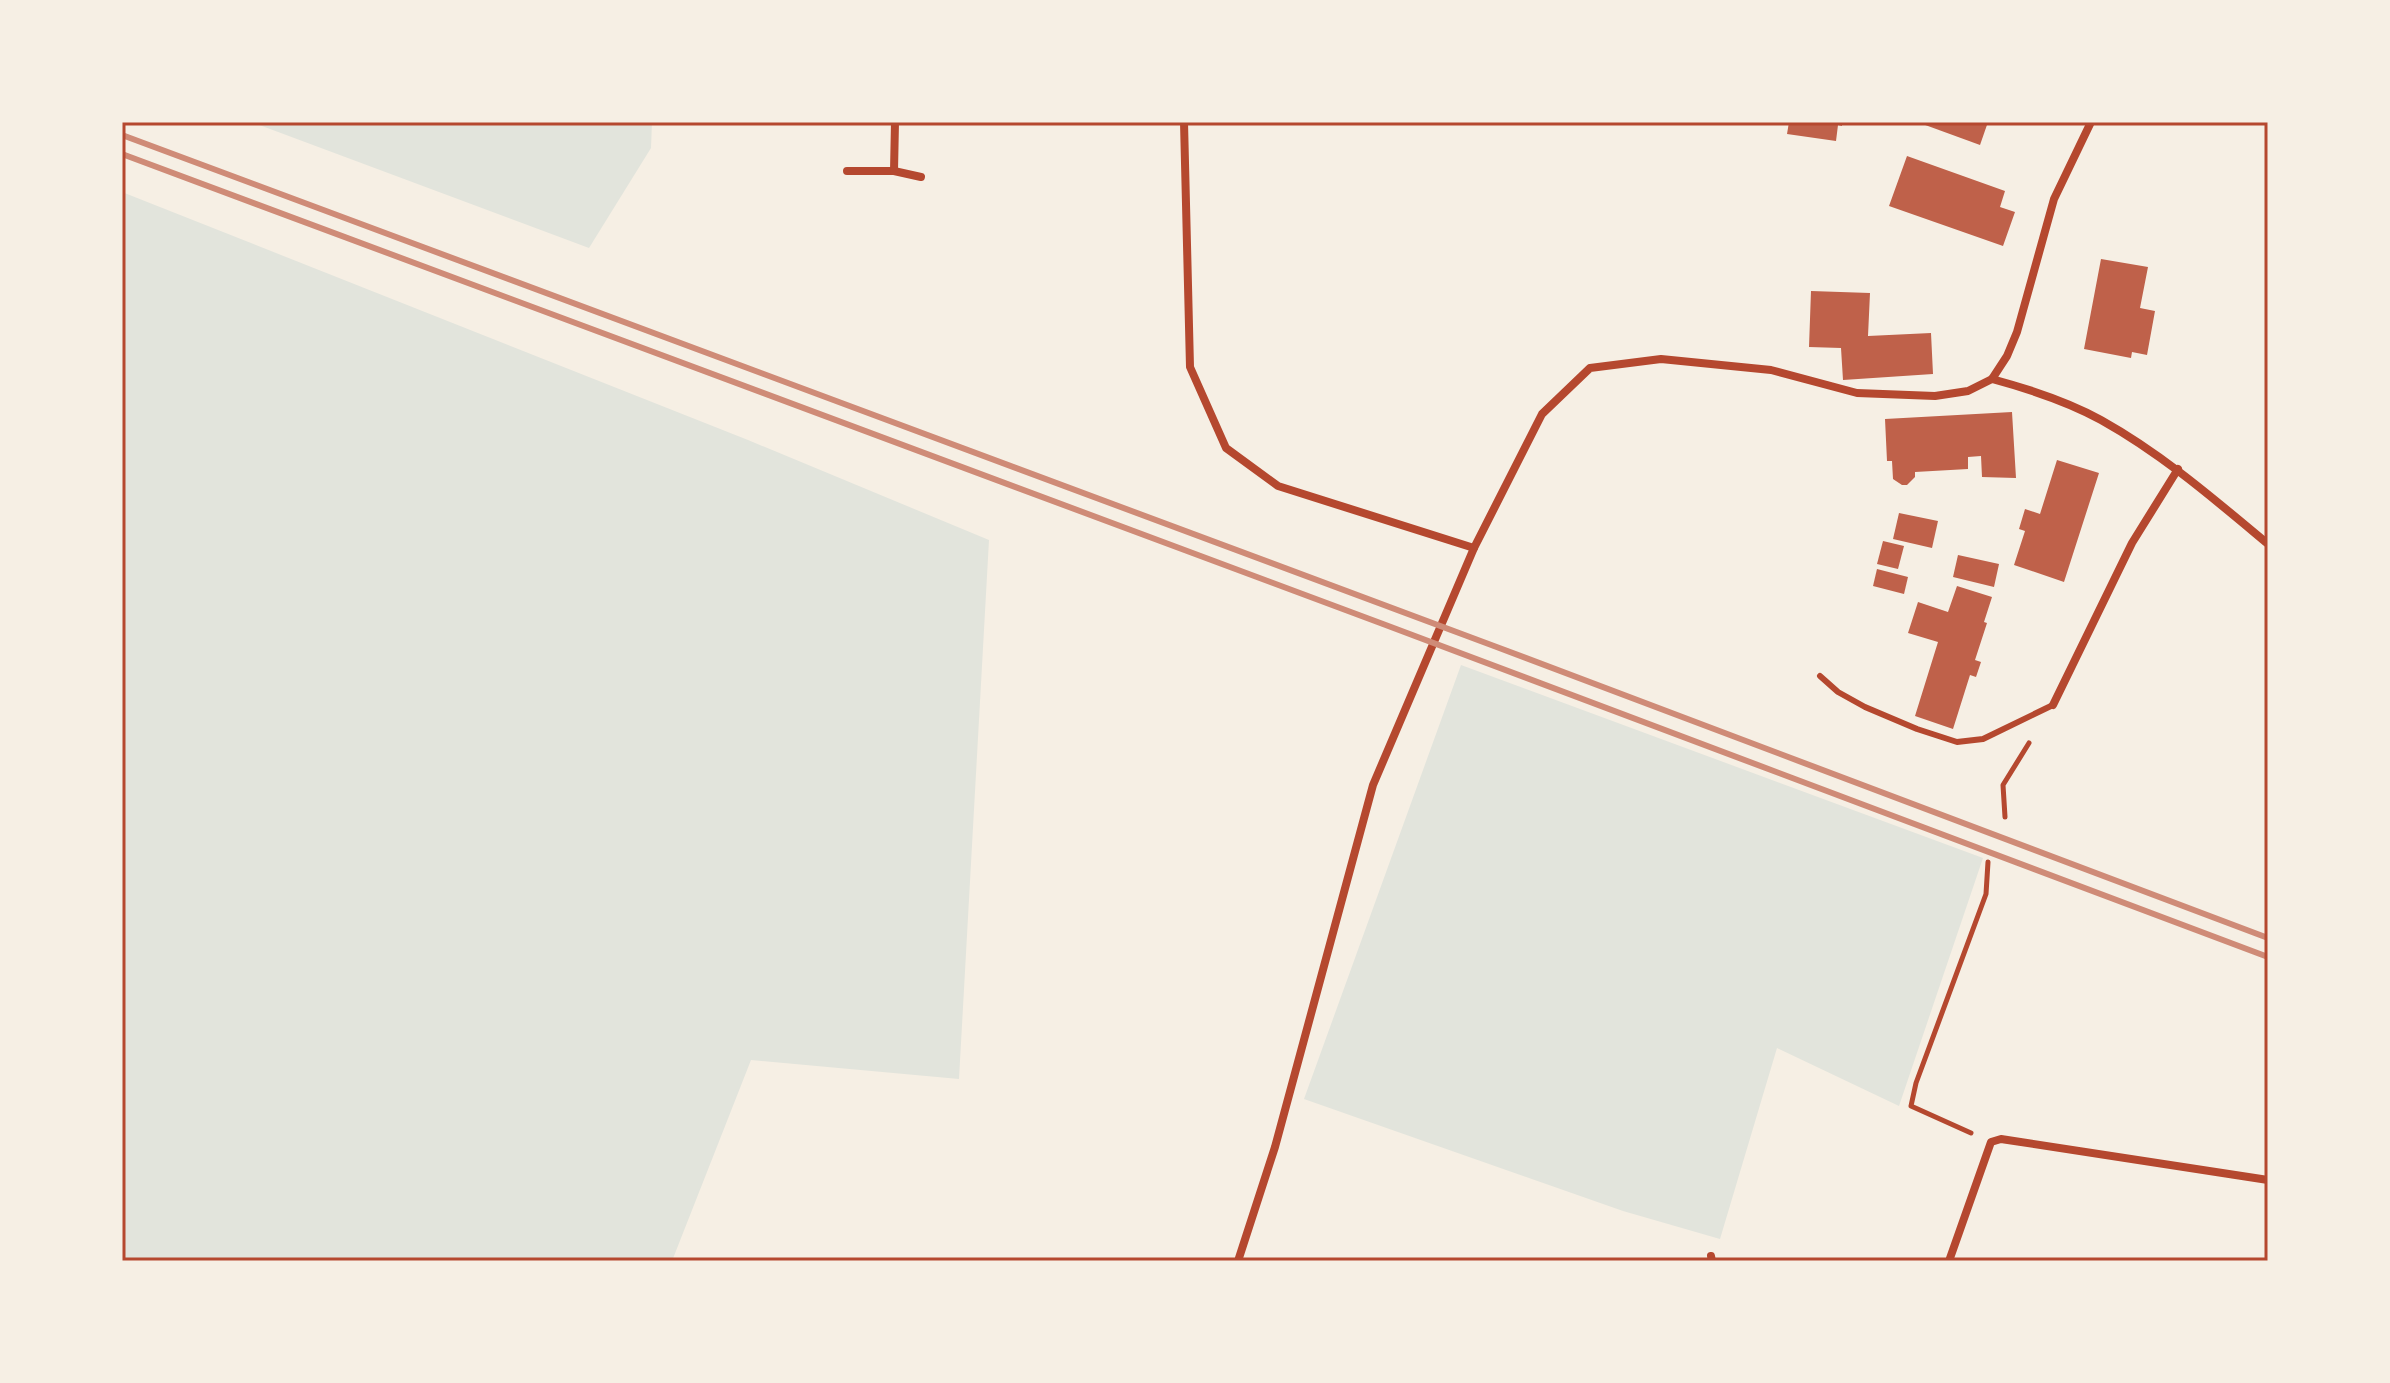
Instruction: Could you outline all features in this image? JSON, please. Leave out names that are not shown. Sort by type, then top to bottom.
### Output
[{"type":"street","points":[[894,171],[895,122]]},
{"type":"street","points":[[1184,122],[1190,367],[1226,448],[1278,486],[1474,548]]},
{"type":"street","points":[[1238,1261],[1275,1147],[1373,785],[1474,548],[1542,414],[1590,368],[1661,359],[1771,370],[1857,393],[1935,396],[1968,391],[1992,379],[2007,356],[2017,332],[2054,199],[2091,122]]},
{"type":"street","points":[[847,171],[894,171],[921,177]]},
{"type":"street","points":[[1992,379],[2040,393],[2099,419],[2178,469],[2268,544]]},
{"type":"street","points":[[2053,705],[2132,543],[2178,469]]},
{"type":"street","points":[[1949,1261],[1991,1142],[2001,1139],[2268,1180]]},
{"type":"lane","points":[[1820,676],[1838,692],[1865,707],[1957,742],[1983,739],[2053,705]]},
{"type":"path","points":[[2005,817],[2003,785],[2053,705]]},
{"type":"path","points":[[1988,862],[1986,894],[1916,1083],[1911,1106],[1991,1142]]},
{"type":"shaded area","points":[[251,122],[652,122],[651,148],[589,248]]},
{"type":"shaded area","points":[[122,192],[748,440],[989,540],[959,1079],[751,1060],[672,1261],[122,1261]]},
{"type":"shaded area","points":[[1461,665],[1983,858],[1899,1106],[1777,1048],[1720,1239],[1623,1211],[1304,1099]]},
{"type":"building","points":[[1789,122],[1842,122],[1842,126],[1838,125],[1836,141],[1787,134]]},
{"type":"building","points":[[1917,122],[1988,122],[1980,145]]},
{"type":"building","points":[[1907,156],[2005,191],[2000,207],[2015,212],[2003,246],[1889,206]]},
{"type":"building","points":[[2101,259],[2148,267],[2140,308],[2155,311],[2147,355],[2132,352],[2131,358],[2084,349]]},
{"type":"building","points":[[1811,291],[1870,293],[1868,336],[1931,333],[1933,374],[1843,380],[1841,348],[1809,347]]},
{"type":"building","points":[[2012,412],[2016,478],[1982,477],[1981,456],[1968,457],[1968,469],[1915,472],[1915,477],[1907,485],[1893,479],[1892,461],[1887,461],[1885,419]]},
{"type":"building","points":[[2057,460],[2099,473],[2064,582],[2014,565],[2025,531],[2019,529],[2025,509],[2040,514]]},
{"type":"building","points":[[1899,513],[1938,521],[1932,548],[1893,539]]},
{"type":"building","points":[[1883,541],[1904,546],[1898,569],[1877,564]]},
{"type":"building","points":[[1958,555],[1999,564],[1994,587],[1953,577]]},
{"type":"building","points":[[1877,569],[1908,577],[1904,594],[1873,586]]},
{"type":"building","points":[[1957,586],[1992,597],[1975,660],[1981,662],[1976,677],[1970,675],[1953,729],[1915,716],[1938,642],[1908,633],[1918,602],[1948,612]]},
{"type":"railway","points":[[122,135],[2268,938]]},
{"type":"railway","points":[[122,154],[2268,957]]}]
